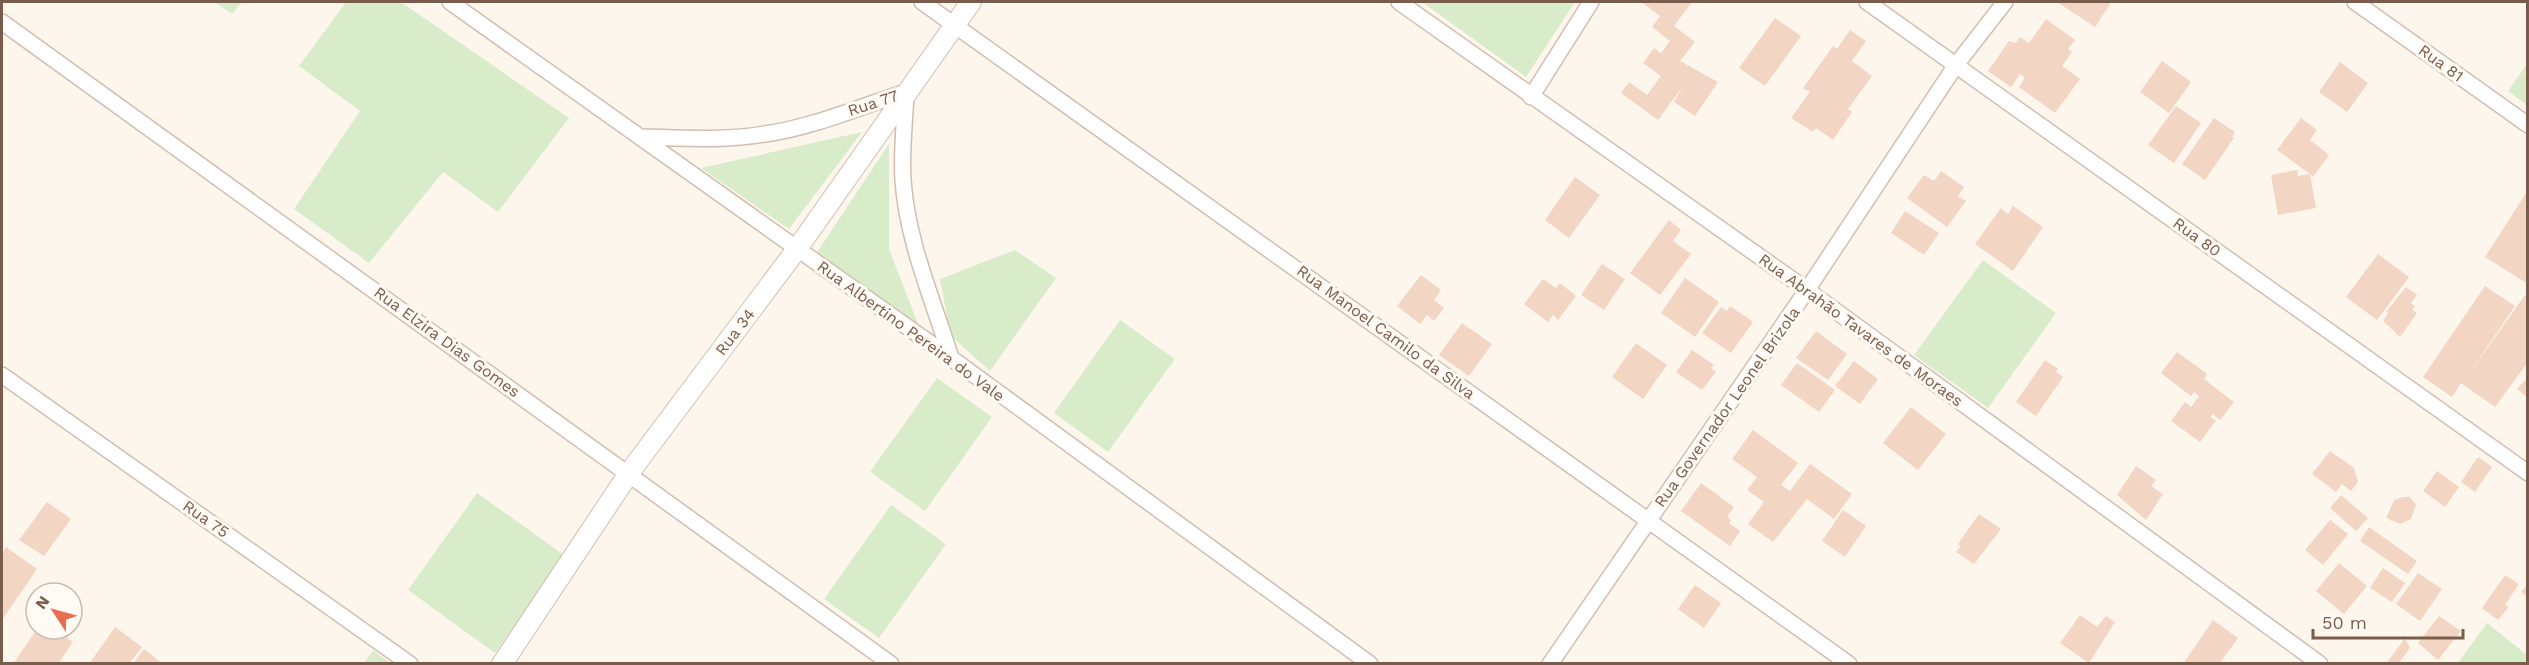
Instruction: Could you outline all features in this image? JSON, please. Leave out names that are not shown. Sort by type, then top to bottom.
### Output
[{"type":"street","name":"Rua Albertino Pereira do Vale","points":[[450,2],[951,358],[1370,663]]},
{"type":"street","name":"Rua Manoel Camilo da Silva","points":[[922,2],[1849,663]]},
{"type":"street","name":"Rua 34","points":[[502,663],[629,473],[797,249],[971,2]]},
{"type":"street","name":"Rua Abrahão Tavares de Moraes","points":[[1399,2],[1807,290],[2320,663]]},
{"type":"street","points":[[1531,97],[1591,2]]},
{"type":"street","name":"Rua 80","points":[[1867,2],[2528,473]]},
{"type":"street","name":"Rua Governador Leonel Brizola","points":[[1550,663],[1807,290],[1956,65],[2005,2]]},
{"type":"street","name":"Rua 81","points":[[2355,2],[2528,125]]},
{"type":"street","name":"Rua Elzira Dias Gomes","points":[[2,22],[891,663]]},
{"type":"street","name":"Rua 77","points":[[642,137],[728,139],[767,134],[817,121],[906,92],[903,180],[909,218],[915,248],[951,358]]},
{"type":"street","name":"Rua 75","points":[[2,375],[410,663]]},
{"type":"green space","points":[[214,2],[242,2],[232,14]]},
{"type":"green space","points":[[346,2],[401,2],[569,118],[498,212],[443,172],[369,263],[294,209],[360,111],[299,66]]},
{"type":"green space","points":[[1422,2],[1575,2],[1526,77]]},
{"type":"green space","points":[[2527,64],[2527,105],[2508,91]]},
{"type":"green space","points":[[862,132],[789,229],[701,168]]},
{"type":"green space","points":[[889,144],[889,249],[918,324],[817,252]]},
{"type":"green space","points":[[1015,250],[1056,278],[990,371],[951,336],[940,279]]},
{"type":"green space","points":[[1983,260],[2056,313],[1988,408],[1914,355]]},
{"type":"green space","points":[[1120,320],[1175,359],[1108,452],[1054,413]]},
{"type":"green space","points":[[937,378],[992,417],[925,511],[870,472]]},
{"type":"green space","points":[[477,493],[564,555],[495,653],[408,590]]},
{"type":"green space","points":[[891,505],[946,544],[879,638],[824,599]]},
{"type":"green space","points":[[2487,623],[2527,655],[2527,663],[2458,663]]},
{"type":"green space","points":[[374,651],[390,663],[364,663]]},
{"type":"building","points":[[1641,2],[1692,2],[1674,26],[1695,42],[1680,61],[1718,82],[1695,116],[1674,102],[1683,86],[1658,120],[1621,93],[1629,82],[1647,95],[1661,76],[1643,63],[1654,48],[1661,53],[1670,41],[1652,27],[1660,16]]},
{"type":"building","points":[[2057,2],[2107,2],[2110,4],[2095,27]]},
{"type":"building","points":[[1775,18],[1801,36],[1765,86],[1739,68]]},
{"type":"building","points":[[2046,19],[2075,40],[2068,49],[2072,52],[2062,66],[2080,79],[2055,113],[2019,87],[2025,78],[2020,74],[2011,87],[1988,71],[2009,41],[2016,43],[2020,37],[2029,43]]},
{"type":"building","points":[[1850,30],[1866,41],[1852,61],[1872,76],[1848,109],[1852,112],[1833,140],[1816,128],[1813,132],[1791,118],[1810,92],[1803,88],[1833,46],[1837,49]]},
{"type":"building","points":[[2162,61],[2191,82],[2169,113],[2140,92]]},
{"type":"building","points":[[2340,62],[2368,83],[2347,112],[2319,92]]},
{"type":"building","points":[[2176,106],[2201,123],[2174,163],[2148,145]]},
{"type":"building","points":[[2214,118],[2235,132],[2232,137],[2234,138],[2205,180],[2182,164]]},
{"type":"building","points":[[2301,118],[2317,130],[2310,140],[2329,155],[2313,177],[2277,150]]},
{"type":"building","points":[[2297,170],[2298,176],[2310,174],[2316,208],[2278,215],[2271,175]]},
{"type":"building","points":[[1941,171],[1964,187],[1958,196],[1966,201],[1947,227],[1907,198],[1924,175],[1934,181]]},
{"type":"building","points":[[1575,177],[1600,195],[1569,238],[1545,220]]},
{"type":"building","points":[[2528,190],[2528,284],[2485,257]]},
{"type":"building","points":[[2013,206],[2043,227],[2013,271],[1975,244],[2001,208],[2008,214]]},
{"type":"building","points":[[1905,211],[1939,233],[1924,255],[1891,233]]},
{"type":"building","points":[[1669,220],[1681,230],[1673,241],[1691,254],[1660,295],[1630,273]]},
{"type":"building","points":[[2378,254],[2409,277],[2377,320],[2346,297]]},
{"type":"building","points":[[1602,264],[1625,279],[1604,310],[1581,295]]},
{"type":"building","points":[[1421,275],[1441,290],[1434,300],[1444,308],[1434,321],[1427,315],[1420,324],[1397,306]]},
{"type":"building","points":[[1685,278],[1719,302],[1695,337],[1661,313]]},
{"type":"building","points":[[1543,279],[1556,288],[1560,283],[1576,296],[1558,320],[1553,315],[1548,322],[1524,304]]},
{"type":"building","points":[[2485,286],[2515,306],[2466,378],[2525,295],[2528,296],[2528,362],[2495,407],[2461,383],[2452,397],[2423,377]]},
{"type":"building","points":[[2406,287],[2417,295],[2411,303],[2415,306],[2412,310],[2417,313],[2400,337],[2383,321],[2388,313],[2386,312]]},
{"type":"building","points":[[1730,306],[1753,322],[1731,353],[1702,333],[1721,307],[1727,311]]},
{"type":"building","points":[[1462,323],[1492,344],[1469,376],[1439,355]]},
{"type":"building","points":[[1816,331],[1847,354],[1828,380],[1796,358]]},
{"type":"building","points":[[1636,343],[1667,365],[1643,399],[1612,377]]},
{"type":"building","points":[[1692,350],[1714,365],[1711,368],[1716,372],[1702,390],[1676,372]]},
{"type":"building","points":[[2177,352],[2207,374],[2204,379],[2234,402],[2220,420],[2213,414],[2210,417],[2216,421],[2200,442],[2171,421],[2185,402],[2191,407],[2199,396],[2194,392],[2191,396],[2161,373]]},
{"type":"building","points":[[2045,360],[2058,369],[2056,372],[2063,377],[2036,416],[2016,402]]},
{"type":"building","points":[[1854,361],[1878,379],[1860,404],[1835,386]]},
{"type":"building","points":[[1797,363],[1835,390],[1819,412],[1781,385]]},
{"type":"building","points":[[2528,377],[2528,398],[2517,389]]},
{"type":"building","points":[[1911,407],[1946,434],[1918,470],[1883,443]]},
{"type":"building","points":[[1753,430],[1798,463],[1781,485],[1790,491],[1810,464],[1852,494],[1834,519],[1807,499],[1773,542],[1748,524],[1764,502],[1747,490],[1757,477],[1732,459]]},
{"type":"building","points":[[2330,451],[2354,468],[2358,482],[2351,491],[2342,484],[2336,492],[2312,474]]},
{"type":"building","points":[[2478,457],[2492,467],[2475,492],[2461,482]]},
{"type":"building","points":[[2136,466],[2156,480],[2151,486],[2163,494],[2146,520],[2117,495]]},
{"type":"building","points":[[2437,471],[2459,487],[2445,507],[2423,491]]},
{"type":"building","points":[[1701,483],[1734,507],[1727,517],[1731,520],[1729,523],[1740,531],[1730,546],[1681,511]]},
{"type":"building","points":[[2341,495],[2368,518],[2356,531],[2330,508]]},
{"type":"building","points":[[2410,497],[2416,505],[2411,519],[2400,524],[2386,518],[2394,500]]},
{"type":"building","points":[[47,502],[71,519],[44,556],[19,540]]},
{"type":"building","points":[[1843,510],[1866,526],[1845,557],[1822,541]]},
{"type":"building","points":[[1979,514],[2001,529],[1974,564],[1956,552],[1961,546],[1958,544]]},
{"type":"building","points":[[2330,520],[2348,534],[2323,565],[2305,550]]},
{"type":"building","points":[[2369,527],[2417,561],[2408,574],[2360,541]]},
{"type":"building","points":[[6,547],[37,569],[29,581],[24,581],[24,588],[2,620],[2,554]]},
{"type":"building","points":[[2339,563],[2367,586],[2344,614],[2316,591]]},
{"type":"building","points":[[2383,568],[2405,583],[2392,602],[2370,588]]},
{"type":"building","points":[[2418,573],[2442,589],[2420,621],[2396,604]]},
{"type":"building","points":[[2505,575],[2519,584],[2505,605],[2509,607],[2498,620],[2482,608]]},
{"type":"building","points":[[2528,584],[2528,597],[2521,592]]},
{"type":"building","points":[[1695,585],[1721,603],[1704,628],[1678,609]]},
{"type":"building","points":[[2080,615],[2097,627],[2106,616],[2115,622],[2089,663],[2060,643]]},
{"type":"building","points":[[2439,616],[2461,631],[2438,660],[2418,643]]},
{"type":"building","points":[[2213,620],[2238,638],[2219,664],[2183,664]]},
{"type":"building","points":[[115,627],[142,647],[129,664],[89,664]]},
{"type":"building","points":[[2405,638],[2410,648],[2398,664],[2386,664]]},
{"type":"building","points":[[29,641],[73,642],[58,664],[13,664]]},
{"type":"building","points":[[144,649],[163,664],[133,664]]}]
